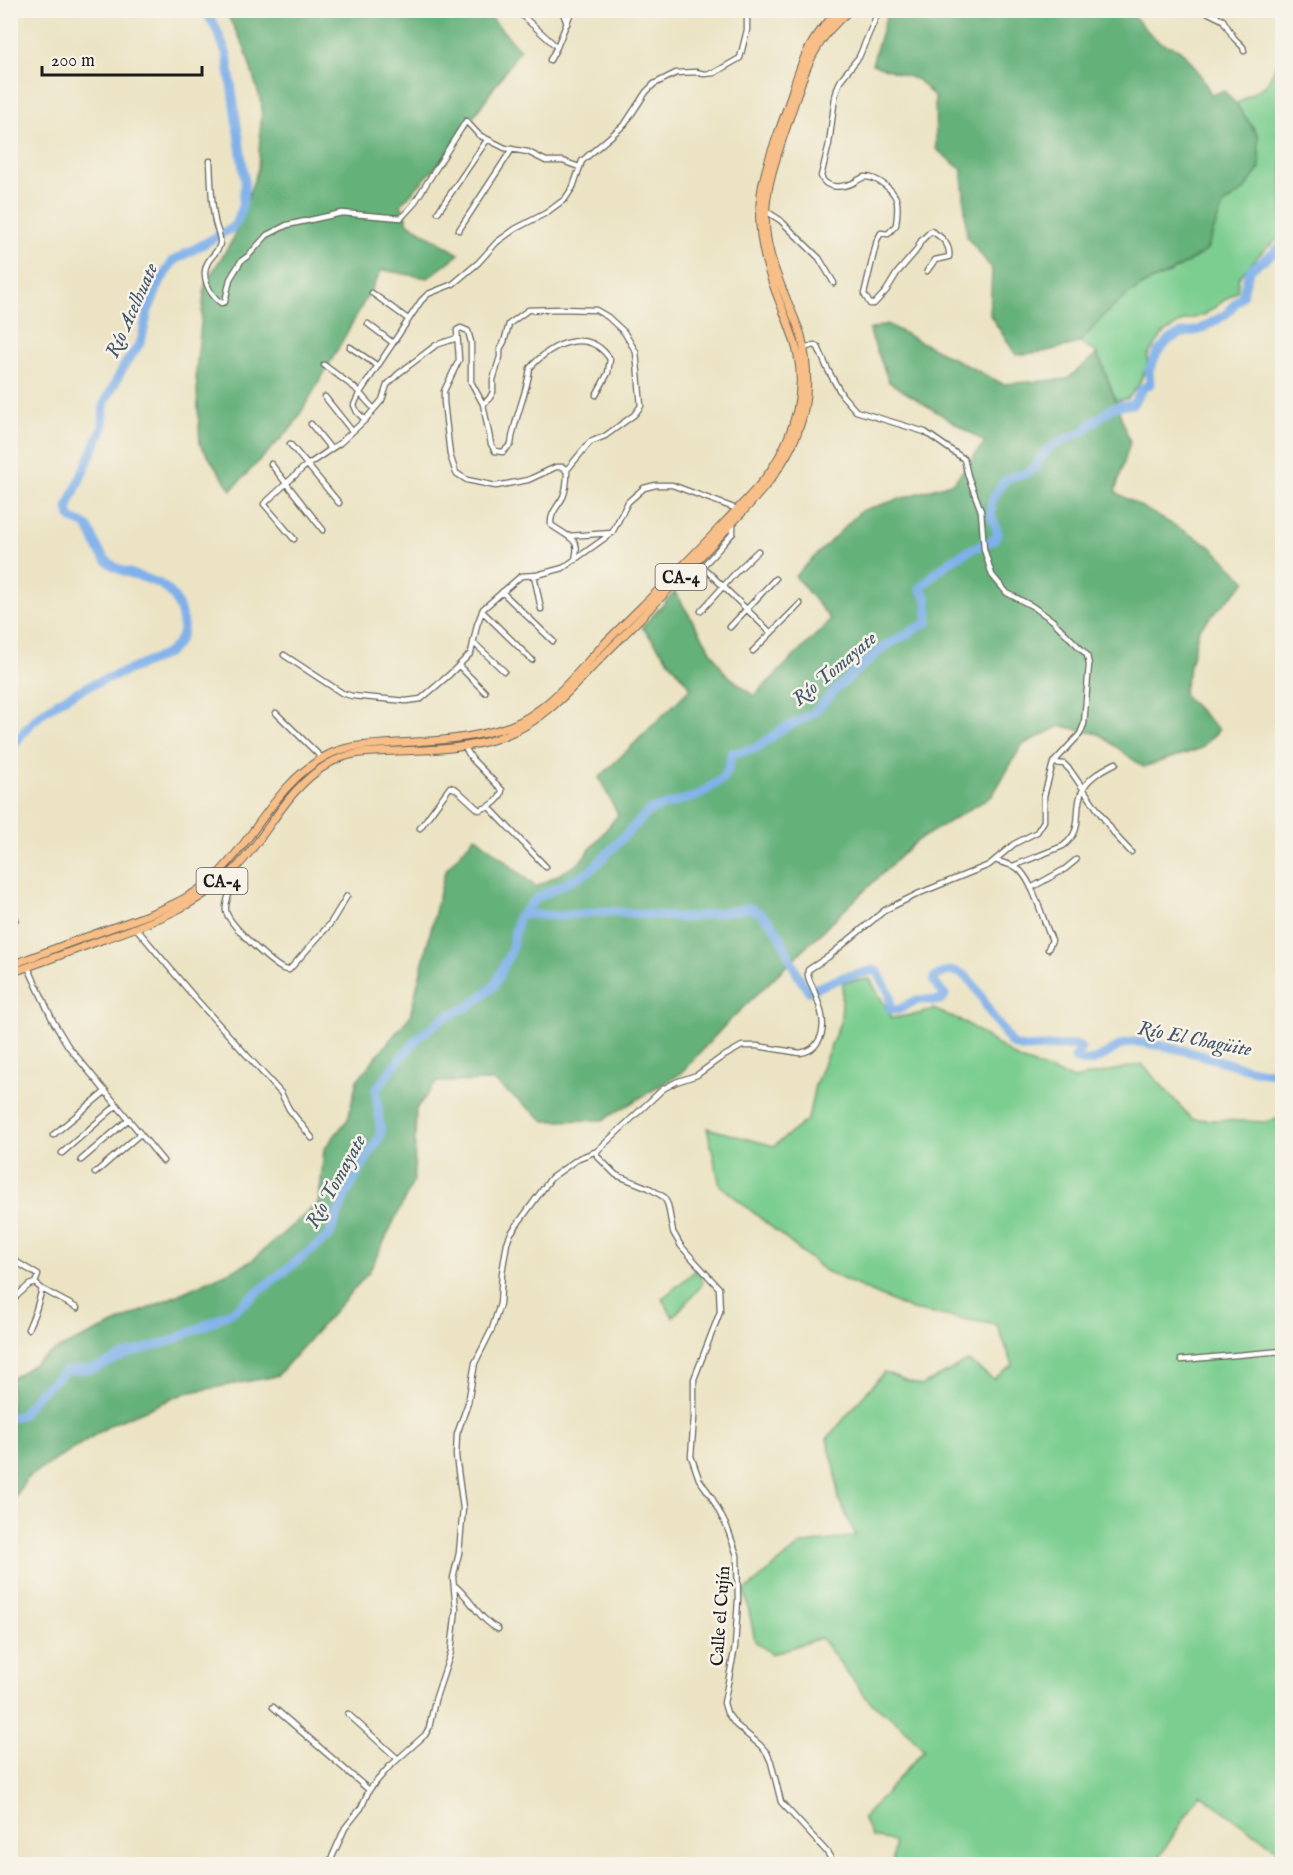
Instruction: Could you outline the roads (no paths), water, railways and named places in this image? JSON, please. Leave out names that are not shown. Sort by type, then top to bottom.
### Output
[{"type":"main road","name":"CA-4","points":[[789,312],[766,264],[762,246],[759,222],[763,183],[803,60],[822,28],[839,10]]},
{"type":"main road","name":"CA-4","points":[[10,973],[136,928],[194,902],[235,869],[299,786],[336,759],[360,753],[461,747],[509,734],[548,711],[676,583],[772,480],[794,441],[802,416],[807,372],[804,348],[789,312],[770,253],[766,212],[771,172],[808,65],[827,33],[850,10]]},
{"type":"main road","name":"CA-4","points":[[10,965],[166,908],[192,894],[230,861],[289,785],[330,754],[355,746],[459,739],[487,734],[513,725],[537,711],[650,601],[737,509],[772,468],[793,424],[799,402],[801,376],[798,336]]},
{"type":"street","points":[[516,10],[557,47]]},
{"type":"street","points":[[562,10],[567,24]]},
{"type":"street","points":[[550,60],[572,10]]},
{"type":"street","points":[[365,420],[354,405],[358,394],[421,301],[429,294],[453,284],[478,263],[496,242],[546,213],[565,199],[573,187],[582,161],[625,124],[654,84],[676,73],[714,73],[740,58],[747,30],[747,10]]},
{"type":"street","points":[[879,10],[859,57],[838,86],[829,144],[821,176],[828,186],[843,186],[867,177],[875,179],[895,196],[897,201],[897,225],[888,234],[881,233],[877,240],[864,294],[870,304],[874,304],[886,291],[897,273],[931,231],[945,242],[950,252],[949,257],[934,260],[927,271]]},
{"type":"street","points":[[1203,10],[1223,20],[1244,51]]},
{"type":"street","points":[[210,161],[215,224],[221,241],[207,264],[204,275],[215,299],[221,303],[225,302],[230,279],[241,261],[267,235],[286,225],[342,213],[400,218],[413,205],[466,121],[487,140],[528,152],[546,161],[563,161],[579,167]]},
{"type":"street","points":[[438,212],[487,140]]},
{"type":"street","points":[[459,230],[512,149]]},
{"type":"street","points":[[766,212],[780,220],[819,258],[834,283]]},
{"type":"street","points":[[372,293],[408,319]]},
{"type":"street","points":[[483,404],[493,392],[493,380],[500,349],[509,324],[528,310],[596,310],[608,317],[624,332],[636,352],[641,406],[634,415],[605,436],[590,442],[566,471]]},
{"type":"street","points":[[368,324],[393,343]]},
{"type":"street","points":[[575,560],[578,546],[576,541],[551,525],[551,517],[563,496],[567,479],[563,467],[556,467],[528,480],[496,486],[466,480],[456,472],[450,455],[444,391],[459,360],[457,330],[461,328],[468,331],[471,342],[471,382],[483,404],[491,444],[495,451],[503,452],[511,444],[513,430],[529,380],[530,368],[546,353],[567,341],[579,340],[598,346],[606,352],[610,359],[608,373],[596,395]]},
{"type":"street","points":[[294,539],[264,504],[365,420],[382,400],[387,385],[398,374],[436,345],[457,338]]},
{"type":"street","points":[[329,1864],[345,1828],[361,1808],[369,1790],[398,1759],[419,1741],[429,1728],[435,1700],[451,1652],[456,1609],[453,1584],[463,1508],[456,1456],[457,1434],[468,1403],[475,1363],[492,1329],[500,1304],[502,1273],[507,1242],[511,1233],[551,1178],[579,1158],[597,1151],[663,1089],[697,1075],[742,1046],[800,1053],[816,1046],[823,1024],[807,975],[808,970],[828,957],[885,910],[971,873],[995,860],[1014,844],[1036,832],[1042,825],[1046,788],[1053,763],[1082,732],[1089,660],[1084,651],[1052,620],[1004,590],[992,575],[984,549],[981,512],[964,459],[925,432],[856,411],[842,396],[818,347],[814,345],[804,348]]},
{"type":"street","points":[[350,347],[378,366]]},
{"type":"street","points":[[324,365],[354,388],[374,409]]},
{"type":"street","points":[[325,398],[352,430]]},
{"type":"street","points":[[311,424],[331,449]]},
{"type":"street","points":[[290,444],[339,503]]},
{"type":"street","points":[[271,464],[323,530]]},
{"type":"street","points":[[284,655],[342,693],[406,701],[421,699],[471,653],[482,611],[502,592],[521,576],[563,568],[612,533],[628,502],[644,488],[672,485],[737,509]]},
{"type":"street","points":[[676,583],[686,579],[702,566],[733,532],[733,523]]},
{"type":"street","points":[[568,536],[612,533]]},
{"type":"street","points":[[701,611],[758,551]]},
{"type":"street","points":[[702,566],[771,633]]},
{"type":"street","points":[[534,575],[541,609]]},
{"type":"street","points":[[730,627],[775,579]]},
{"type":"street","points":[[502,592],[553,641]]},
{"type":"street","points":[[753,651],[800,604]]},
{"type":"street","points":[[482,611],[532,660]]},
{"type":"street","points":[[474,643],[504,671]]},
{"type":"street","points":[[459,666],[485,692]]},
{"type":"street","points":[[276,712],[322,759]]},
{"type":"street","points":[[420,828],[450,787],[456,789],[479,810],[489,807],[501,796],[502,790],[461,747]]},
{"type":"street","points":[[1053,763],[1064,764],[1070,770],[1116,836],[1131,852]]},
{"type":"street","points":[[1013,866],[1064,846],[1070,841],[1077,827],[1083,788],[1104,768],[1116,763]]},
{"type":"street","points":[[489,807],[546,867]]},
{"type":"street","points":[[995,860],[1018,869],[1031,888],[1052,940],[1048,949]]},
{"type":"street","points":[[1031,888],[1065,869],[1076,860]]},
{"type":"street","points":[[235,869],[236,875],[227,900],[226,911],[243,935],[283,969],[289,969],[330,924],[347,896]]},
{"type":"street","points":[[10,918],[16,919],[10,926]]},
{"type":"street","points":[[136,928],[195,998],[281,1093],[289,1109],[312,1138]]},
{"type":"street","points":[[28,967],[53,1021],[68,1046],[162,1161]]},
{"type":"street","points":[[53,1135],[106,1091]]},
{"type":"street","points":[[62,1153],[117,1105]]},
{"type":"street","points":[[81,1160],[129,1119]]},
{"type":"street","points":[[95,1173],[140,1134]]},
{"type":"street","name":"Calle el Cujín","points":[[597,1151],[597,1156],[616,1174],[664,1197],[668,1205],[673,1232],[681,1246],[719,1288],[720,1312],[694,1379],[691,1458],[699,1479],[727,1527],[737,1555],[738,1599],[735,1647],[724,1703],[736,1725],[767,1754],[781,1802],[834,1864]]},
{"type":"street","points":[[10,1258],[38,1275],[35,1283]]},
{"type":"street","points":[[35,1283],[77,1308]]},
{"type":"street","points":[[10,1302],[29,1285],[35,1283]]},
{"type":"street","points":[[28,1329],[42,1289]]},
{"type":"street","points":[[1181,1360],[1282,1351]]},
{"type":"street","points":[[453,1584],[472,1602],[488,1624],[498,1629]]},
{"type":"street","points":[[273,1707],[369,1790]]},
{"type":"street","points":[[348,1714],[398,1759]]},
{"type":"waterway","name":"Río Acelhuate","points":[[10,753],[23,732],[58,702],[168,653],[182,635],[183,622],[179,608],[168,590],[156,582],[121,570],[108,562],[101,554],[87,526],[72,519],[68,506],[103,427],[104,404],[124,366],[141,342],[148,311],[161,280],[173,261],[232,228],[238,220],[242,206],[245,182],[227,55],[215,26],[204,10]]},
{"type":"waterway","name":"Río Tomayate","points":[[10,1418],[21,1415],[38,1394],[65,1371],[96,1368],[130,1353],[171,1341],[235,1310],[329,1236],[346,1194],[381,1134],[376,1090],[419,1037],[442,1019],[471,1005],[494,986],[511,951],[518,918],[537,898],[590,871],[650,810],[699,795],[721,780],[728,770],[732,753],[755,749],[781,730],[814,713],[838,687],[884,647],[928,622],[927,598],[920,589],[936,572],[954,559],[994,540],[998,533],[991,514],[992,501],[1004,481],[1025,474],[1036,467],[1049,448],[1083,431],[1113,407],[1133,404],[1143,388],[1150,384],[1149,370],[1157,353],[1169,340],[1180,334],[1199,330],[1225,315],[1242,296],[1251,269],[1282,244]]},
{"type":"waterway","name":"Río El Chagüite","points":[[522,914],[560,916],[607,911],[684,918],[751,908],[773,925],[809,991],[844,977],[875,970],[890,995],[890,1009],[897,1010],[914,1001],[936,1001],[943,998],[945,995],[934,982],[934,978],[944,972],[953,971],[960,973],[973,984],[1009,1041],[1017,1046],[1025,1048],[1076,1045],[1081,1048],[1075,1058],[1091,1061],[1126,1043],[1139,1042],[1173,1048],[1250,1069],[1282,1074]]}]
